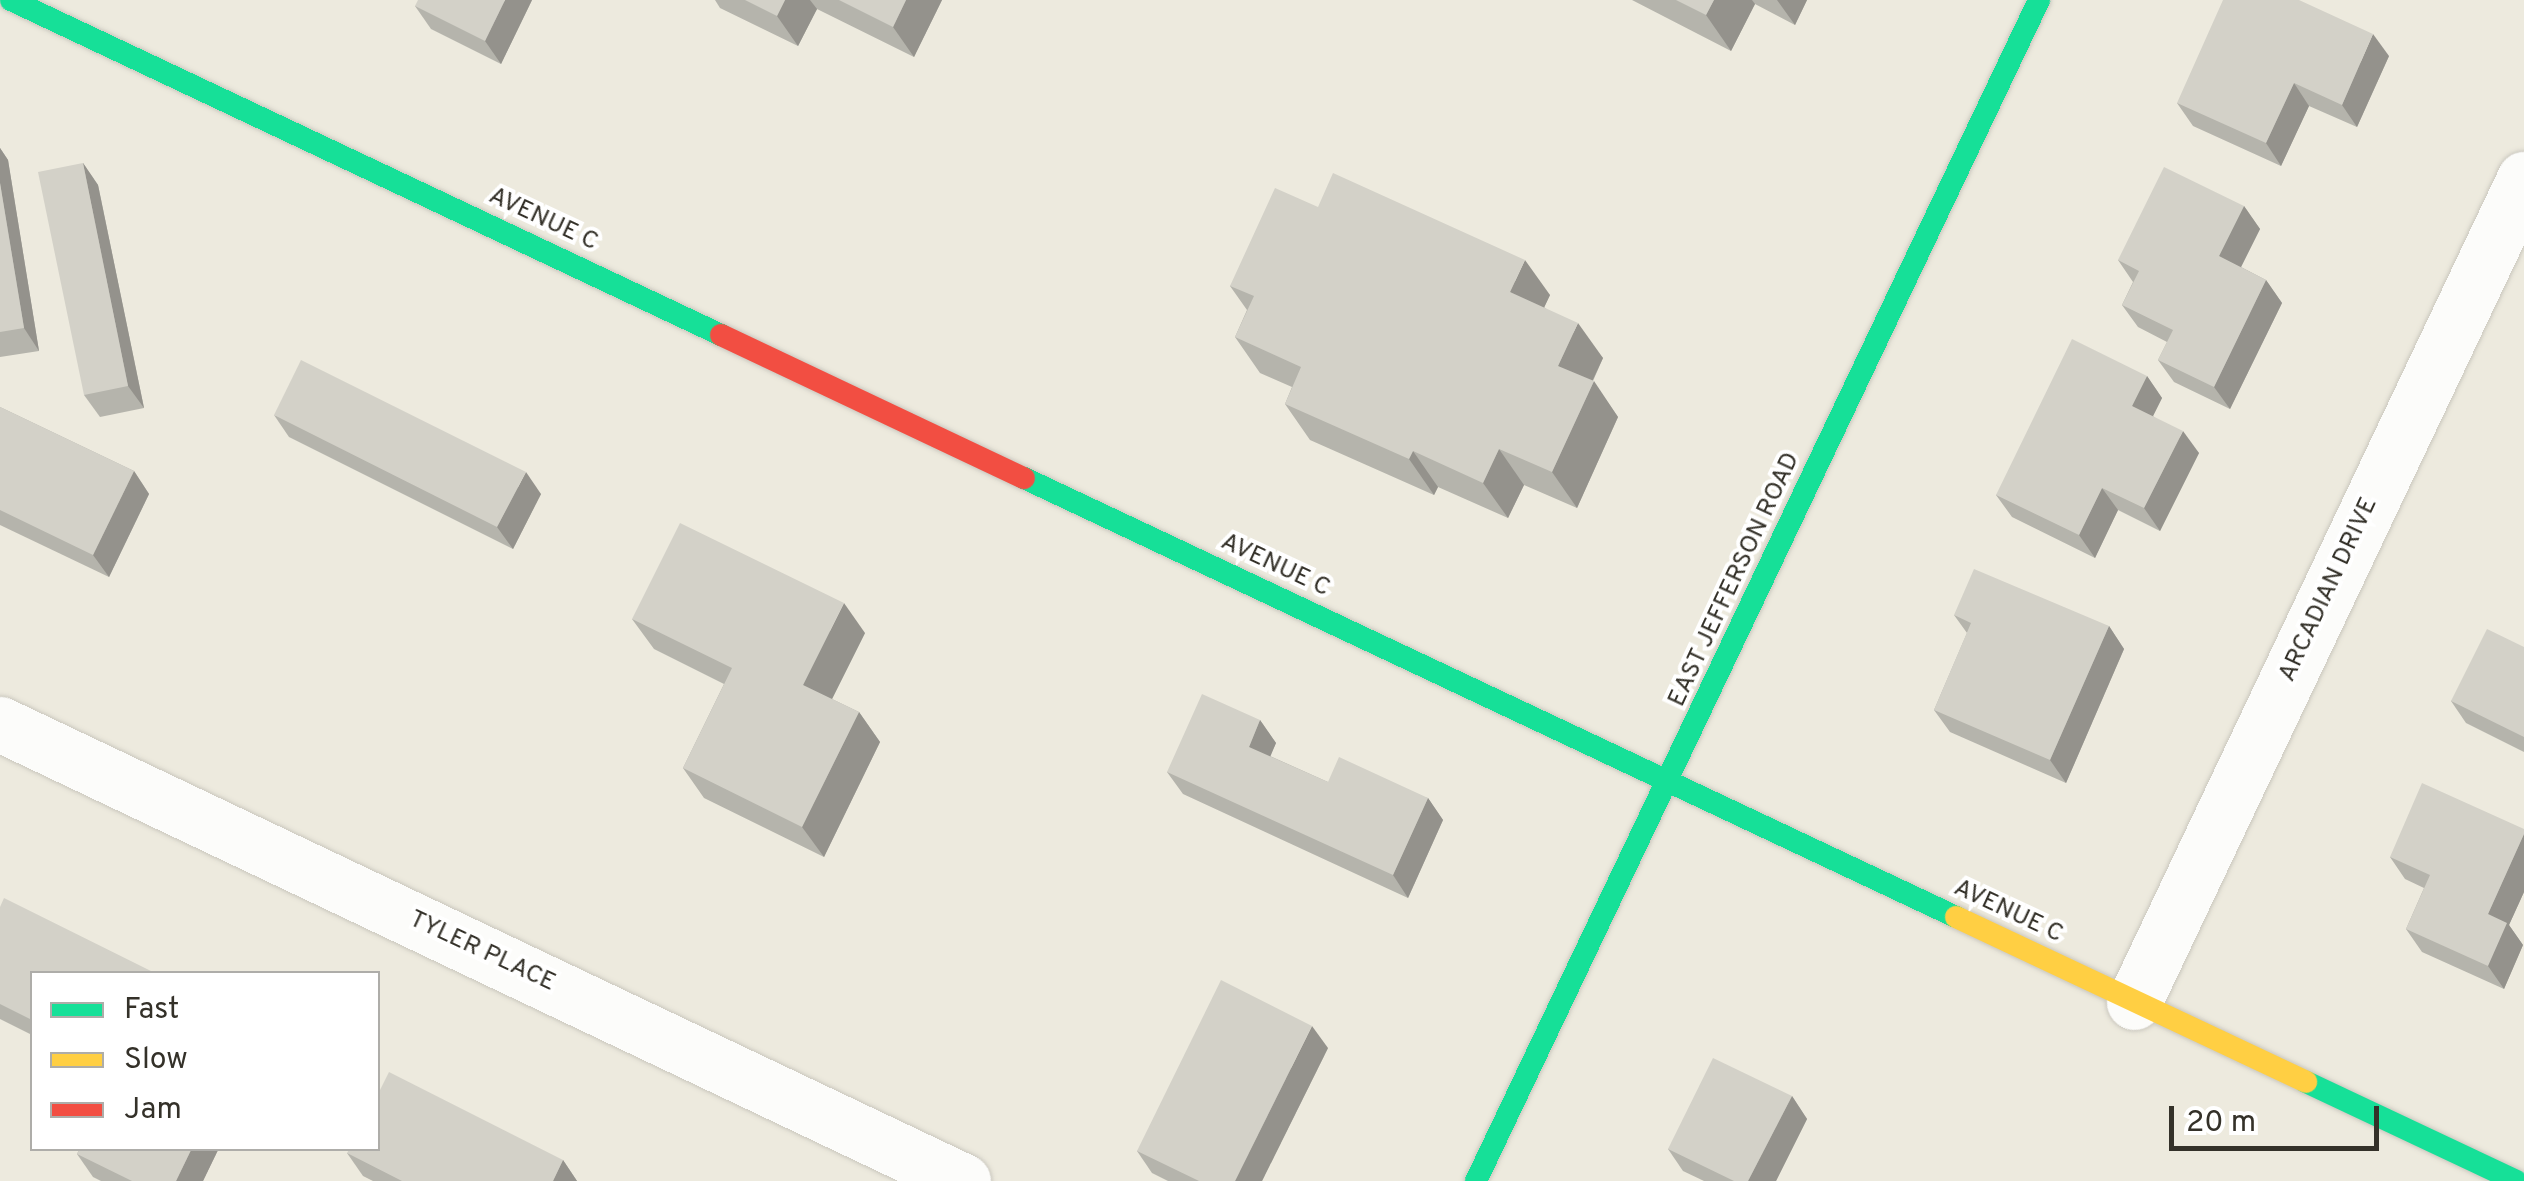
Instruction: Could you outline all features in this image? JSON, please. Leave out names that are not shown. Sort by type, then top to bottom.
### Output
[{"type":"main road","name":"AVENUE C","points":[[12,0],[2516,1181]]},
{"type":"main road","name":"EAST JEFFERSON ROAD","points":[[1476,1181],[2039,0]]},
{"type":"street","name":"ARCADIAN DRIVE","points":[[2134,1002],[2524,179]]},
{"type":"street","name":"TYLER PLACE","points":[[0,724],[963,1181]]},
{"type":"building","points":[[418,0],[505,0],[485,41],[415,6]]},
{"type":"building","points":[[745,0],[785,0],[777,16]]},
{"type":"building","points":[[839,0],[906,0],[893,27]]},
{"type":"building","points":[[1676,0],[1714,0],[1706,15]]},
{"type":"building","points":[[2223,0],[2299,0],[2373,34],[2342,105],[2294,83],[2266,143],[2177,103]]},
{"type":"building","points":[[83,163],[128,386],[84,395],[38,172]]},
{"type":"building","points":[[2164,167],[2244,206],[2219,256],[2266,280],[2214,387],[2158,360],[2173,330],[2122,305],[2139,271],[2118,260]]},
{"type":"building","points":[[1333,173],[1525,260],[1510,292],[1578,323],[1558,366],[1594,381],[1552,472],[1499,449],[1483,483],[1413,451],[1409,459],[1285,404],[1301,367],[1235,337],[1254,296],[1230,286],[1275,188],[1318,207]]},
{"type":"building","points":[[0,183],[24,328],[0,332]]},
{"type":"building","points":[[2072,339],[2147,376],[2132,406],[2183,431],[2144,508],[2102,488],[2079,535],[1996,495]]},
{"type":"building","points":[[301,360],[526,472],[497,527],[274,415]]},
{"type":"building","points":[[0,407],[134,471],[93,555],[0,510]]},
{"type":"building","points":[[680,523],[844,603],[803,685],[859,712],[802,827],[683,768],[732,668],[632,619]]},
{"type":"building","points":[[1974,569],[2109,626],[2050,760],[1934,710],[1971,623],[1954,615]]},
{"type":"building","points":[[2487,629],[2524,647],[2524,737],[2451,701]]},
{"type":"building","points":[[1202,694],[1260,720],[1249,747],[1328,782],[1339,757],[1428,798],[1393,875],[1167,772]]},
{"type":"building","points":[[2422,783],[2524,829],[2488,914],[2507,923],[2488,966],[2406,929],[2430,875],[2390,857]]},
{"type":"building","points":[[4,898],[151,971],[30,971],[30,1019],[0,1004],[0,907]]},
{"type":"building","points":[[1221,980],[1312,1026],[1235,1181],[1199,1181],[1137,1151]]},
{"type":"building","points":[[1713,1058],[1792,1096],[1748,1181],[1734,1181],[1668,1149]]},
{"type":"building","points":[[389,1072],[563,1160],[553,1181],[402,1181],[347,1153],[380,1151],[380,1090]]},
{"type":"building","points":[[191,1151],[176,1181],[132,1181],[77,1154]]},
{"type":"traffic: fast","points":[[11,0],[721,335]]},
{"type":"traffic: fast","points":[[1476,1181],[2039,0]]},
{"type":"traffic: fast","points":[[1024,478],[1956,917]]},
{"type":"traffic: fast","points":[[2306,1082],[2516,1181]]},
{"type":"traffic: slow","points":[[1956,917],[2306,1082]]},
{"type":"traffic: jam","points":[[721,335],[1024,478]]}]
